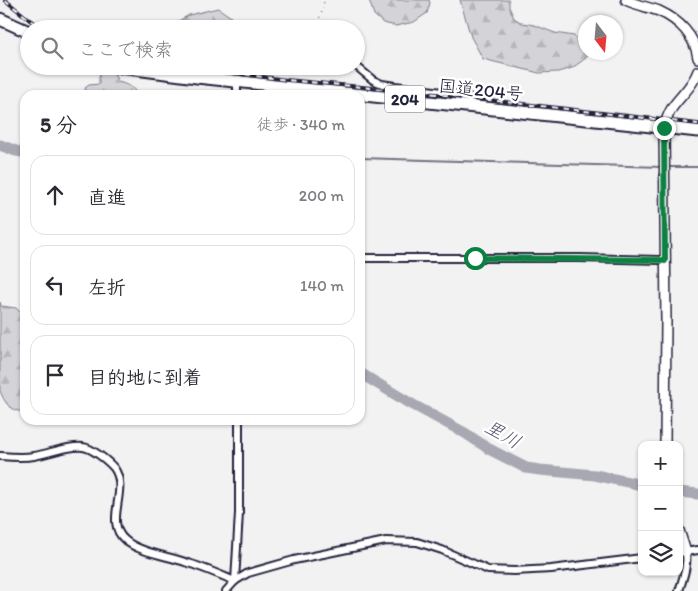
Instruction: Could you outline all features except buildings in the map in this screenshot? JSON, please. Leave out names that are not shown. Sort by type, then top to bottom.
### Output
[{"type":"highway","points":[[0,18],[20,28]]},
{"type":"highway","name":"国道204号","points":[[187,75],[322,90]]},
{"type":"highway","name":"国道204号","points":[[365,95],[698,131]]},
{"type":"street","points":[[626,0],[667,15],[685,30],[695,44],[698,53]]},
{"type":"street","points":[[665,441],[664,128],[672,109],[689,88],[698,71]]},
{"type":"street","points":[[365,73],[382,84],[466,95],[470,98],[473,106]]},
{"type":"street","points":[[237,81],[237,90]]},
{"type":"street","points":[[365,258],[580,258],[665,261]]},
{"type":"street","points":[[235,581],[239,513],[239,425]]},
{"type":"street","points":[[0,456],[21,458],[85,447],[99,455],[117,473],[119,492],[115,520],[118,533],[124,540],[138,548],[205,568],[235,581]]},
{"type":"street","points":[[226,591],[235,581],[248,573],[294,560],[386,540],[417,542],[442,550],[488,570],[551,569],[638,558]]},
{"type":"street","points":[[683,553],[698,550]]},
{"type":"street","points":[[679,591],[687,560],[683,554]]},
{"type":"path","points":[[318,20],[324,5],[324,0]]},
{"type":"green space","points":[[369,0],[429,0],[430,3],[427,13],[414,22],[396,26],[383,23],[374,15]]},
{"type":"green space","points":[[460,0],[509,0],[509,7],[514,18],[522,23],[534,25],[555,33],[574,36],[578,39],[578,60],[583,60],[572,68],[558,72],[539,73],[483,59],[471,37]]},
{"type":"green space","points":[[218,8],[231,17],[231,20],[180,20],[189,15]]},
{"type":"green space","points":[[100,75],[114,75],[119,82],[134,90],[85,90],[89,85],[99,84]]},
{"type":"green space","points":[[0,302],[1,306],[16,308],[20,312],[20,411],[9,406],[0,391]]},
{"type":"waterway","name":"里川","points":[[0,145],[20,152]]},
{"type":"waterway","points":[[365,158],[662,167]]},
{"type":"waterway","points":[[667,167],[698,167]]},
{"type":"waterway","name":"里川","points":[[365,376],[465,433],[489,449],[526,468],[595,475],[638,484]]},
{"type":"waterway","name":"里川","points":[[683,492],[698,494]]},
{"type":"railway","points":[[5,0],[30,20]]},
{"type":"railway","points":[[249,75],[698,124]]},
{"type":"route","points":[[475,258],[580,258],[665,261],[664,128]]}]
